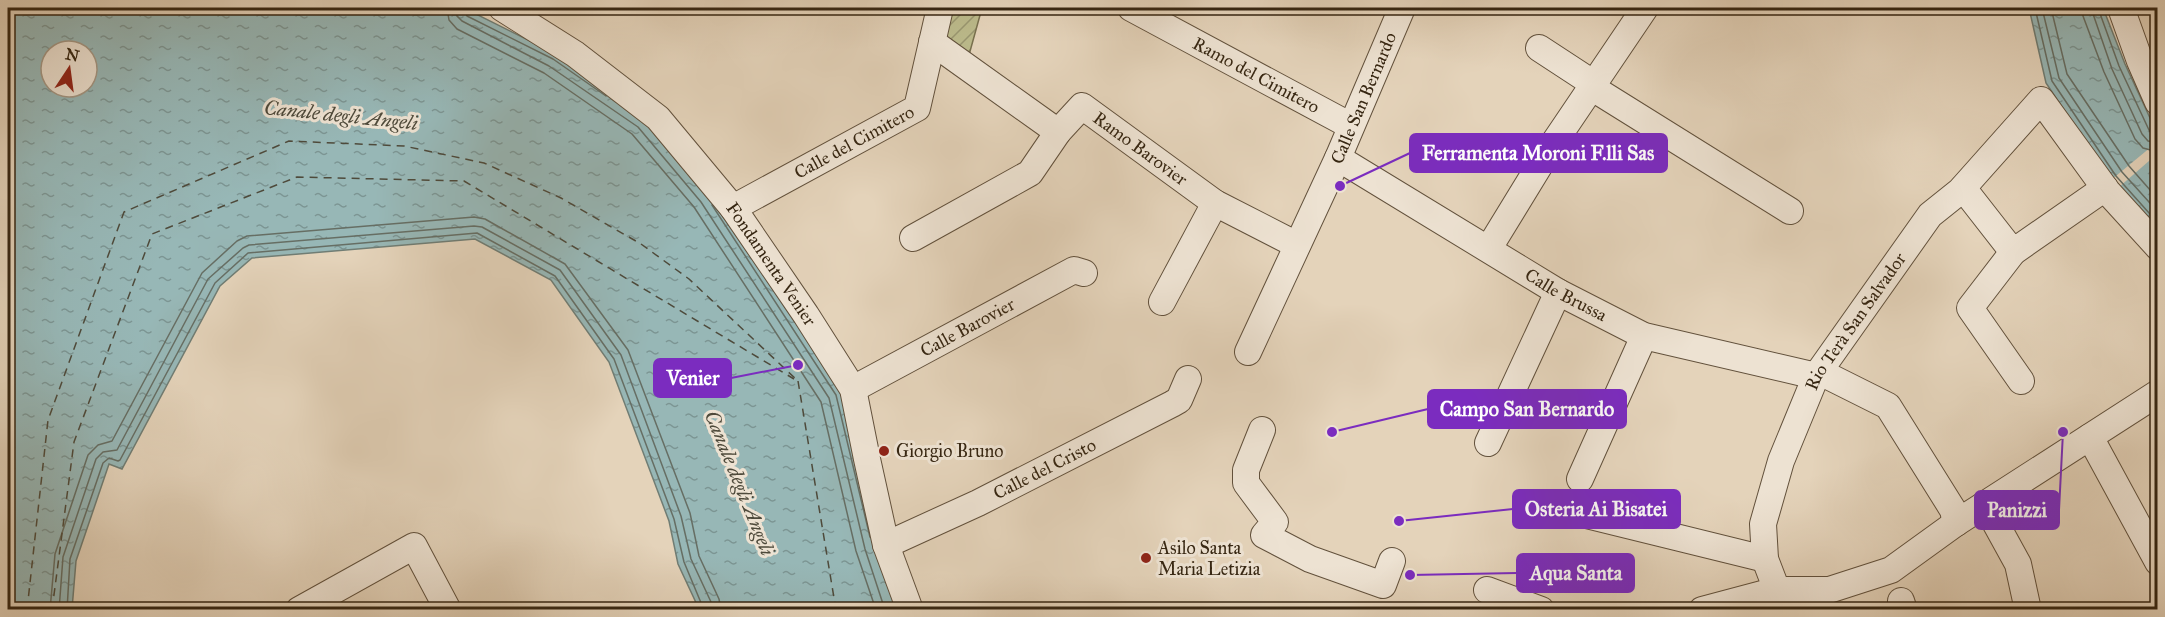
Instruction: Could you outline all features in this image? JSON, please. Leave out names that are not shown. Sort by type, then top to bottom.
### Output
[{"type":"street","name":"Fondamenta Venier","points":[[502,8],[575,54],[658,118],[733,208],[853,389],[886,545],[910,609]]},
{"type":"street","name":"Calle del Cimitero","points":[[733,208],[917,108],[940,8]]},
{"type":"street","name":"Ramo del Cimitero","points":[[1131,8],[1351,126]]},
{"type":"street","name":"Calle San Bernardo","points":[[1248,352],[1338,158],[1402,8]]},
{"type":"street","points":[[1489,248],[1549,150],[1645,8]]},
{"type":"street","points":[[2121,8],[2157,102]]},
{"type":"street","points":[[932,42],[1058,132]]},
{"type":"street","points":[[1539,48],[1592,85],[1791,211]]},
{"type":"street","name":"Rio Terà San Salvador","points":[[1777,591],[1765,559],[1763,524],[1778,471],[1818,374],[1930,215],[1964,188],[2041,100],[2105,188]]},
{"type":"street","name":"Ramo Barovier","points":[[912,238],[1030,173],[1058,132],[1082,106],[1215,203],[1297,246]]},
{"type":"street","name":"Calle Brussa","points":[[1338,158],[1558,292],[1644,336],[1818,374],[1888,406],[1953,510],[1956,523]]},
{"type":"street","points":[[1964,188],[2013,252]]},
{"type":"street","points":[[2021,381],[1970,309],[2013,252],[2105,188],[2157,247]]},
{"type":"street","points":[[1162,302],[1215,203]]},
{"type":"street","name":"Calle Barovier","points":[[853,389],[1074,270],[1084,273]]},
{"type":"street","points":[[1488,442],[1558,292]]},
{"type":"street","points":[[1580,480],[1644,336]]},
{"type":"street","name":"Calle del Cristo","points":[[886,545],[978,503],[1172,404],[1179,400],[1188,379]]},
{"type":"street","points":[[1702,609],[1777,591],[1898,591],[1956,523],[2157,393]]},
{"type":"street","points":[[1262,430],[1246,470],[1246,483],[1275,522],[1264,535],[1310,559],[1383,585],[1392,561]]},
{"type":"street","points":[[2090,437],[2157,562]]},
{"type":"street","points":[[1985,504],[2018,564],[2028,609]]},
{"type":"street","points":[[1582,514],[1765,559]]},
{"type":"street","points":[[299,609],[414,546],[448,609]]},
{"type":"street","points":[[1481,599],[1541,609]]},
{"type":"shaded area","points":[[947,8],[982,8],[969,55],[941,35]]},
{"type":"water","name":"Canale degli Angeli","points":[[8,8],[464,8],[556,54],[647,117],[712,194],[842,393],[899,609],[699,609],[678,564],[669,521],[609,362],[551,280],[475,239],[252,258],[220,286],[122,469],[109,464],[76,561],[72,609],[8,609]]},
{"type":"water","points":[[2029,8],[2103,8],[2125,64],[2157,133],[2157,232],[2111,180],[2046,83]]},
{"type":"pier","points":[[2157,142],[2157,154],[2118,188],[2111,180]]},
{"type":"ferry route","points":[[27,610],[48,420],[124,212],[289,141],[404,146],[484,163],[561,198],[641,244],[689,279],[798,381]]},
{"type":"ferry route","points":[[52,610],[74,442],[152,234],[297,177],[464,181],[794,379]]},
{"type":"ferry route","points":[[798,381],[836,610]]},
{"type":"place","name":"Ferramenta Moroni F.lli Sas","points":[[1340,186]]},
{"type":"place","name":"Venier","points":[[798,365]]},
{"type":"place","name":"Campo San Bernardo","points":[[1332,432]]},
{"type":"place","name":"Panizzi","points":[[2063,432]]},
{"type":"place","name":"Giorgio Bruno","points":[[884,451]]},
{"type":"place","name":"Osteria Ai Bisatei","points":[[1399,521]]},
{"type":"place","name":"Asilo Santa Maria Letizia","points":[[1146,558]]},
{"type":"place","name":"Aqua Santa","points":[[1410,575]]}]
